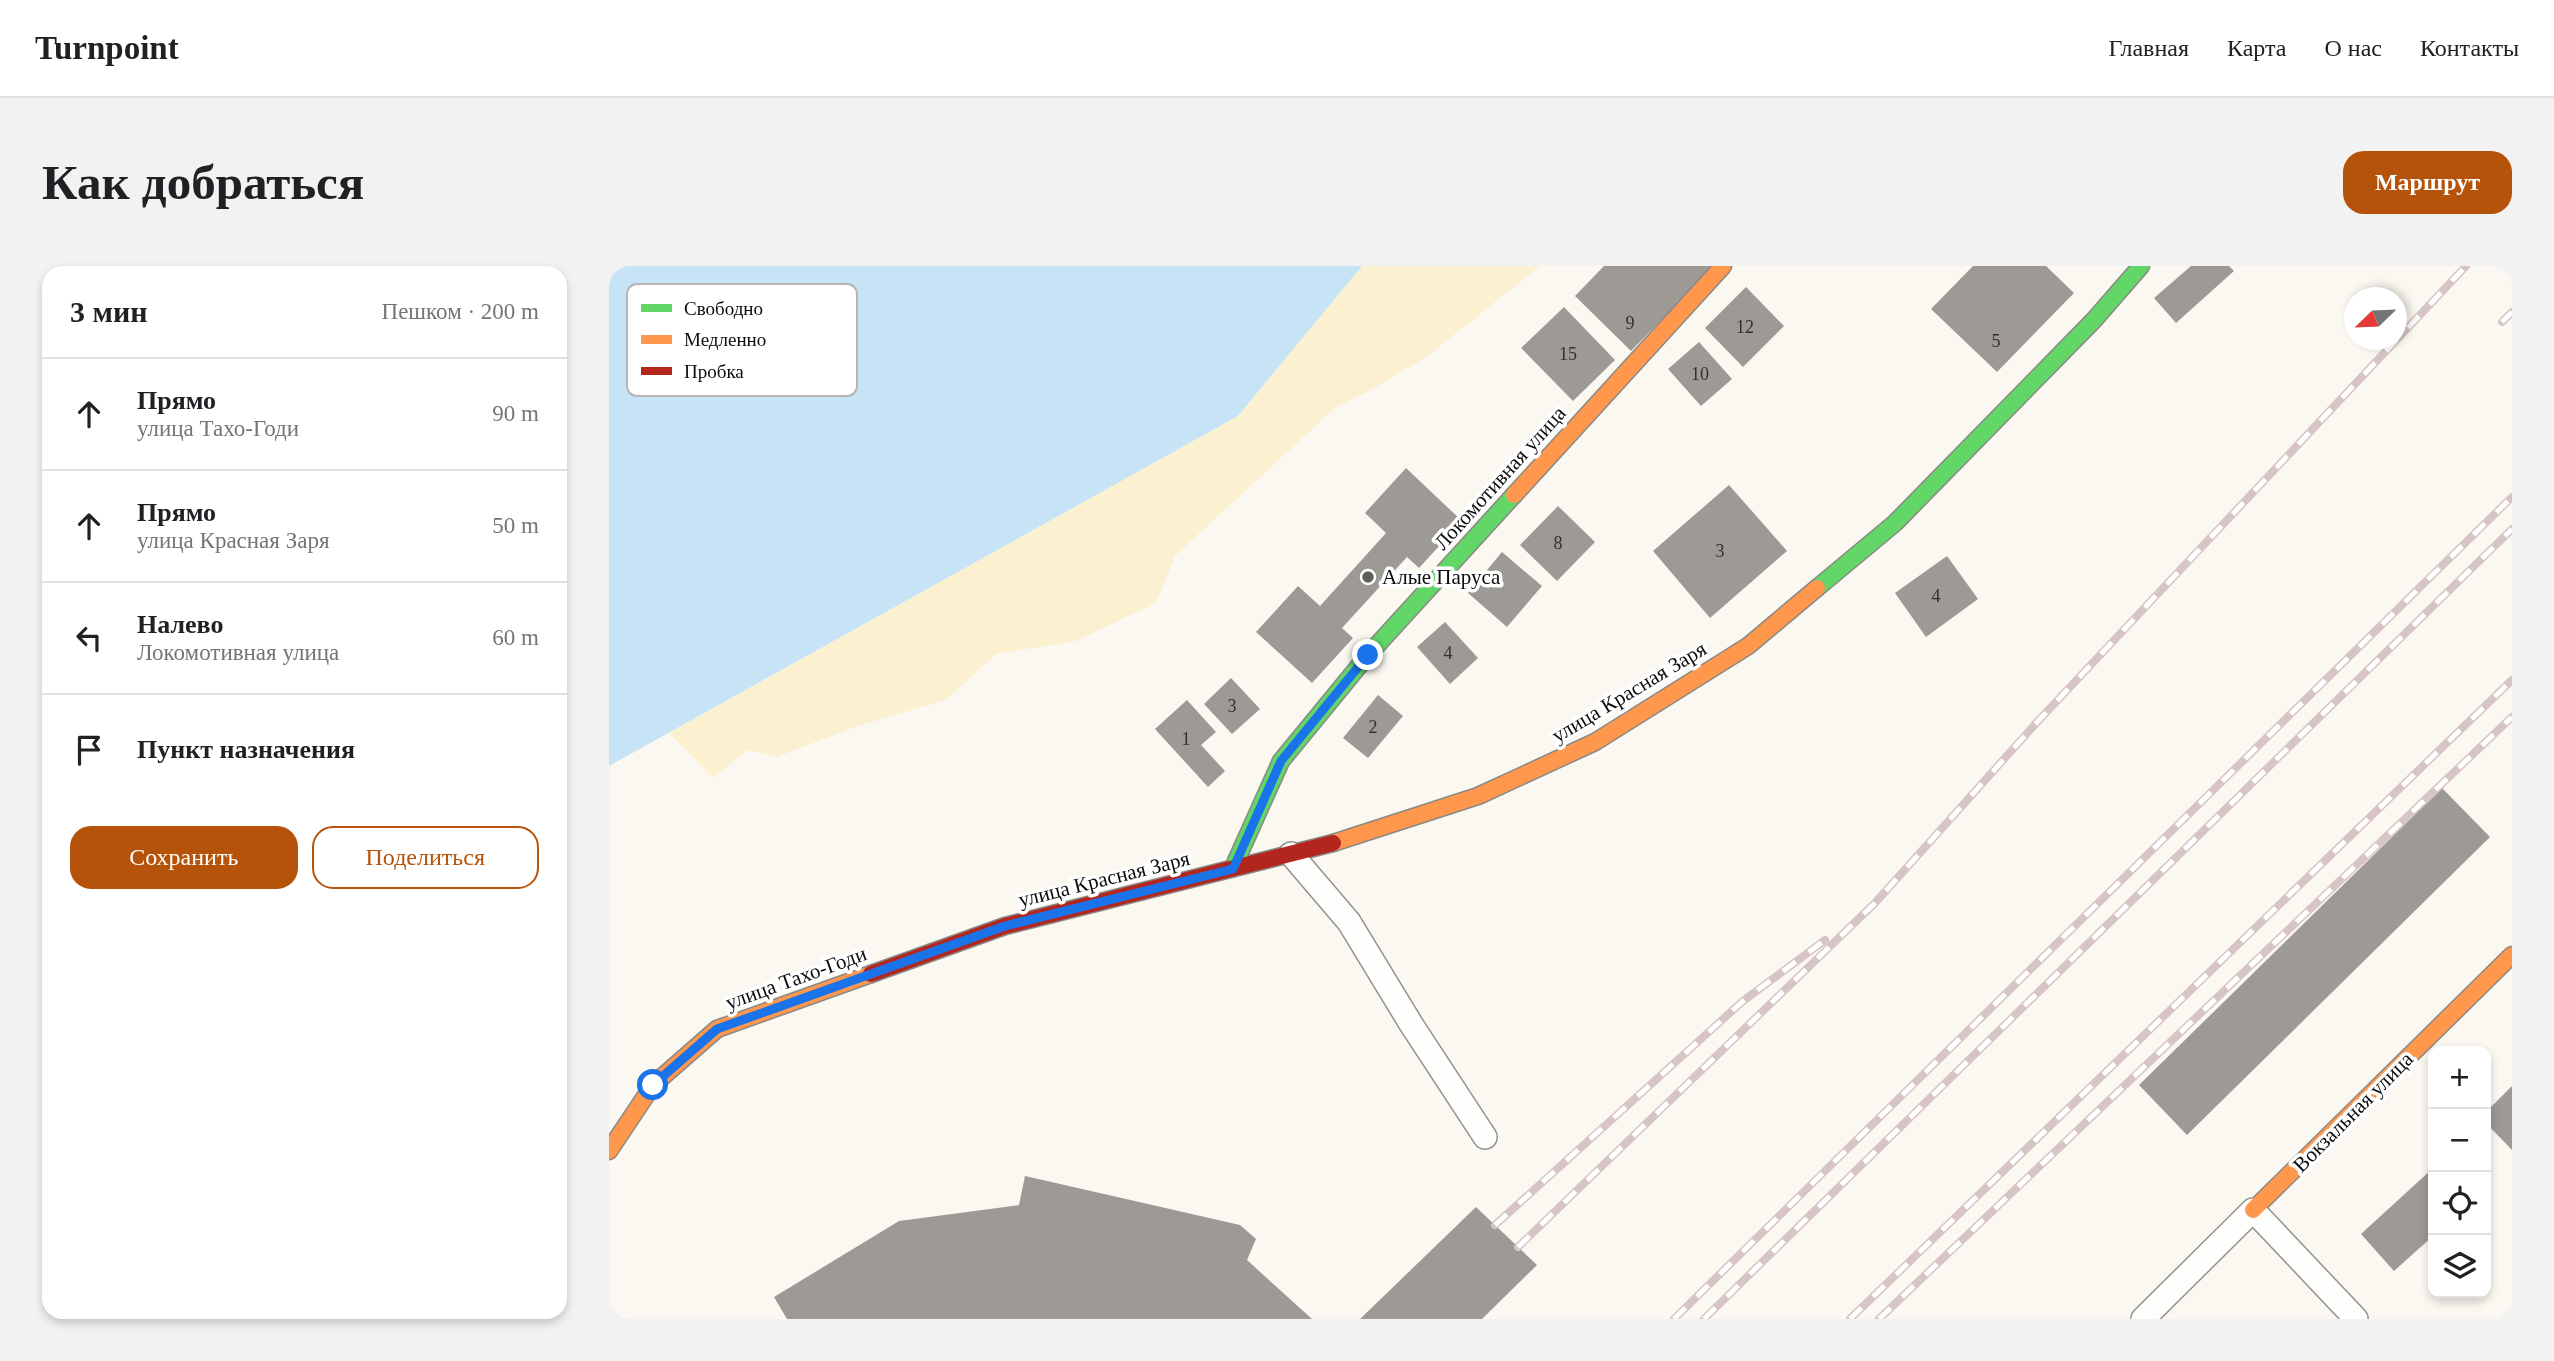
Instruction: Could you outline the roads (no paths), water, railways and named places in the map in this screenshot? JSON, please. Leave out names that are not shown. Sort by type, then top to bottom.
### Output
[{"type":"street","name":"Локомотивная улица","points":[[1233,869],[1281,761],[1368,655],[1723,266]]},
{"type":"street","name":"улица Красная Заря","points":[[1005,926],[1334,843],[1478,796],[1595,741],[1748,646],[1895,523],[2094,320],[2141,266]]},
{"type":"street","points":[[1291,854],[1349,922],[1411,1024],[1485,1137]]},
{"type":"street","name":"улица Тахо-Годи","points":[[609,1152],[653,1085],[717,1029],[1005,926]]},
{"type":"street","name":"Вокзальная улица","points":[[2143,1319],[2512,955]]},
{"type":"street","points":[[2253,1210],[2356,1319]]},
{"type":"water","points":[[609,266],[1362,266],[1238,416],[609,766]]},
{"type":"railway","points":[[1518,1247],[1875,903],[2039,720],[2466,266]]},
{"type":"railway","points":[[2502,322],[2512,312]]},
{"type":"railway","points":[[1674,1319],[2512,497]]},
{"type":"railway","points":[[1704,1319],[2512,529]]},
{"type":"railway","points":[[1850,1319],[2512,680]]},
{"type":"railway","points":[[1879,1319],[2512,717]]},
{"type":"railway","points":[[1495,1225],[1743,1001],[1825,940]]},
{"type":"place","name":"Алые Паруса","points":[[1368,577]]}]
